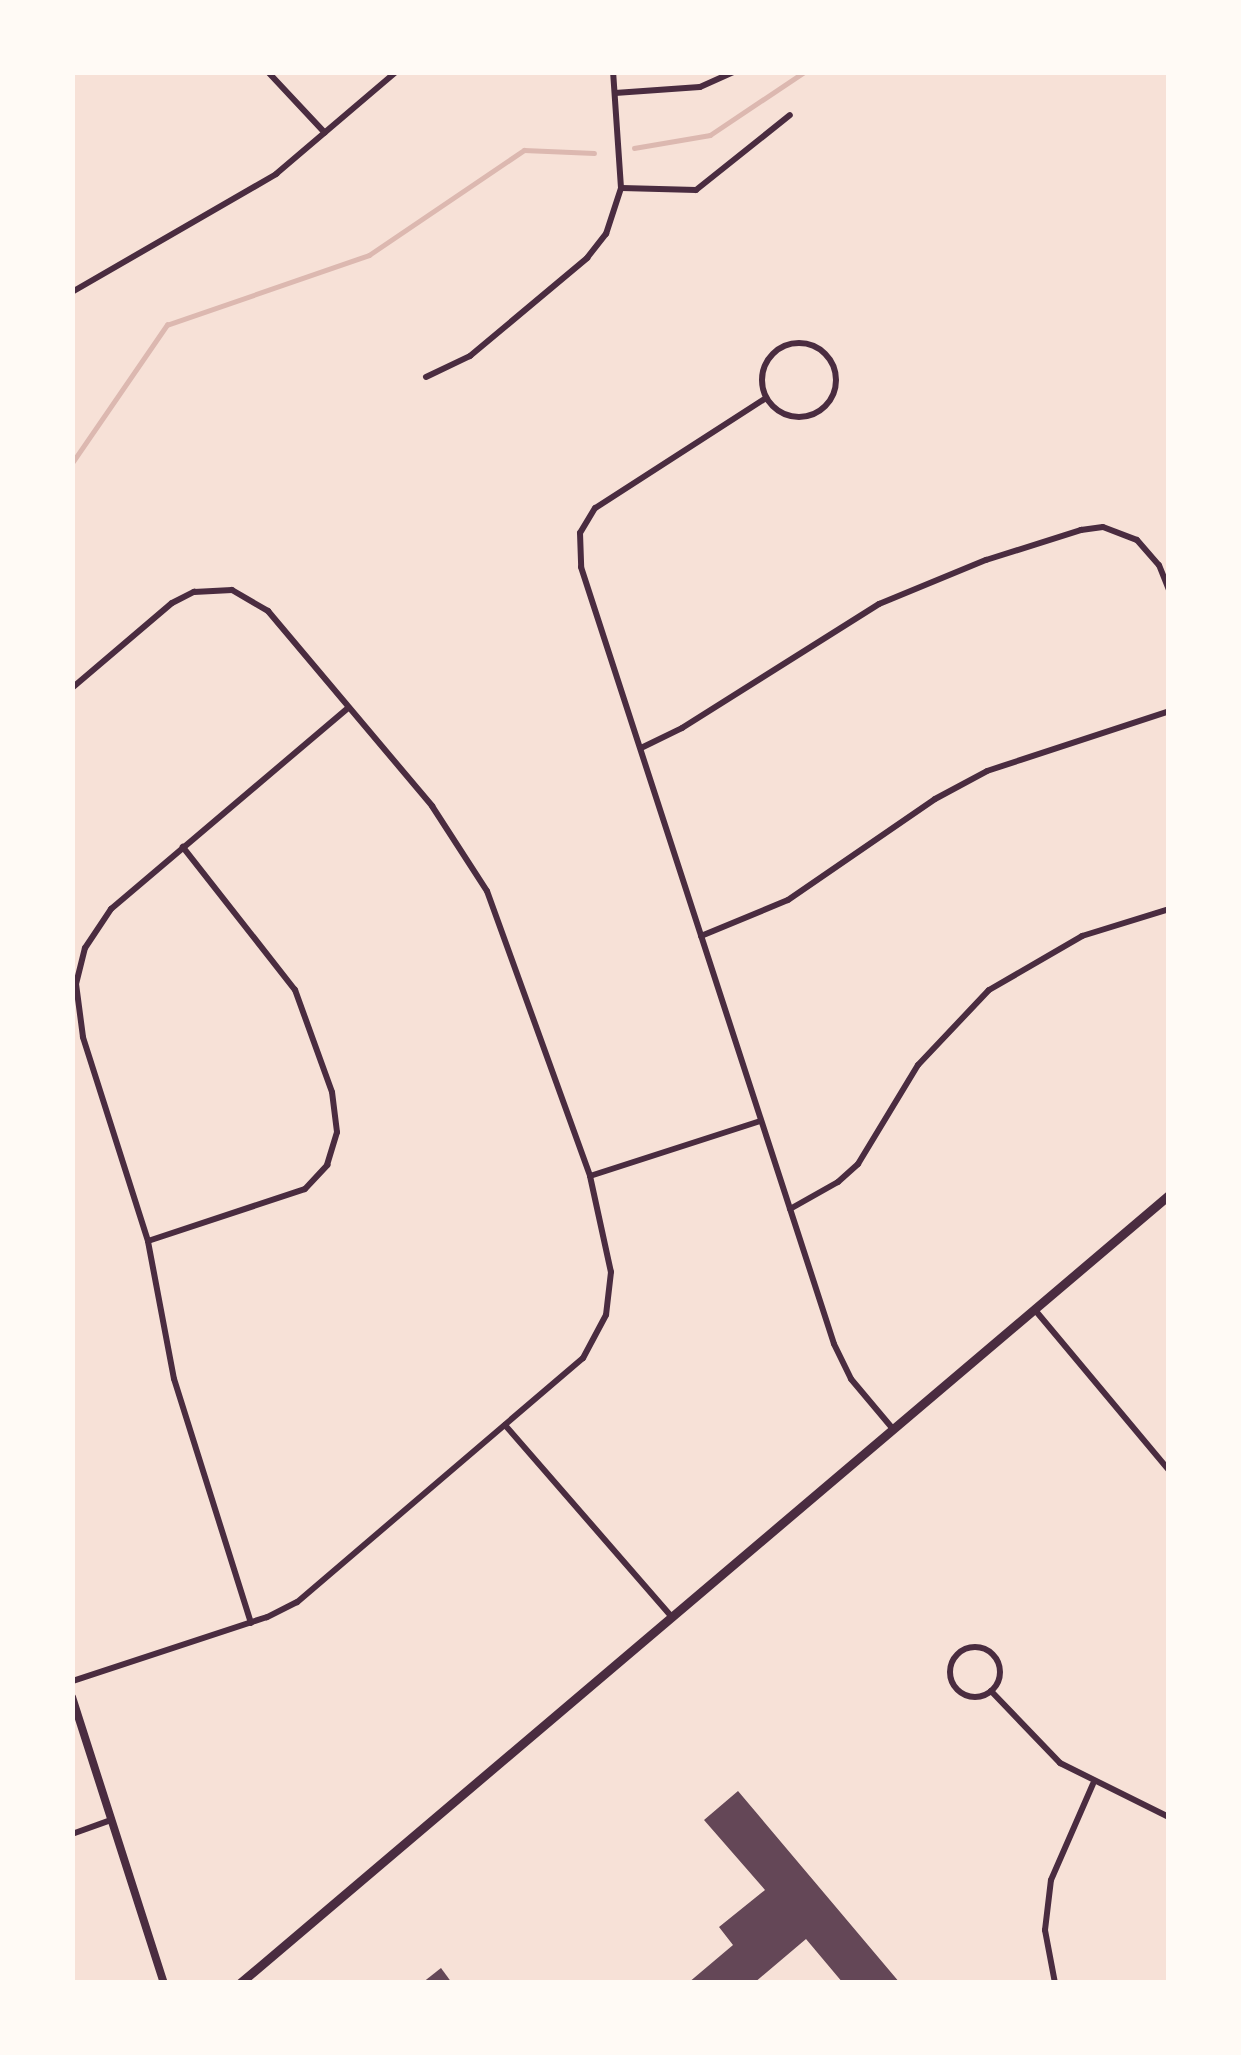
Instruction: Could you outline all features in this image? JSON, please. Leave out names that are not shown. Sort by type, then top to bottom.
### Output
[{"type":"main road","points":[[240,1983],[1169,1196]]},
{"type":"street","points":[[268,72],[325,133]]},
{"type":"street","points":[[72,292],[118,260],[238,199],[396,72]]},
{"type":"street","points":[[426,377],[470,356],[587,258],[614,218],[621,188],[614,72]]},
{"type":"street","points":[[615,93],[700,87],[734,72]]},
{"type":"street","points":[[621,188],[695,190],[790,115]]},
{"type":"street","points":[[808,344],[835,368],[835,392],[820,412],[796,418],[766,398],[762,374],[784,346],[808,344]]},
{"type":"street","points":[[766,398],[609,496],[580,533],[581,566],[840,1358],[893,1429]]},
{"type":"street","points":[[641,748],[701,717],[879,604],[986,560],[1081,530],[1114,529],[1137,540],[1160,565],[1169,590]]},
{"type":"street","points":[[72,688],[172,602],[194,592],[242,593],[268,611],[432,806],[488,891],[590,1176],[608,1244],[606,1315],[584,1358],[309,1592],[250,1623],[72,1681]]},
{"type":"street","points":[[250,1623],[174,1379],[148,1241],[83,1037],[76,984],[85,948],[100,921],[348,708]]},
{"type":"street","points":[[701,936],[788,900],[935,799],[987,771],[1169,711]]},
{"type":"street","points":[[148,1241],[305,1190],[327,1166],[337,1132],[332,1092],[295,990],[183,847]]},
{"type":"street","points":[[790,1210],[838,1183],[858,1164],[918,1065],[989,990],[1082,936],[1169,909]]},
{"type":"street","points":[[590,1176],[760,1120]]},
{"type":"street","points":[[1034,1310],[1169,1471]]},
{"type":"street","points":[[505,1424],[672,1617]]},
{"type":"street","points":[[985,1648],[997,1660],[1000,1676],[992,1691],[969,1696],[956,1688],[950,1673],[960,1652],[985,1648]]},
{"type":"street","points":[[992,1691],[1043,1749],[1093,1784],[1169,1816]]},
{"type":"street","points":[[72,1697],[164,1983]]},
{"type":"street","points":[[1054,1983],[1045,1930],[1051,1880],[1093,1784]]},
{"type":"street","points":[[72,1834],[111,1820]]},
{"type":"building","points":[[738,1791],[900,1983],[843,1983],[806,1939],[754,1983],[688,1983],[733,1945],[719,1927],[765,1890],[704,1820]]},
{"type":"building","points":[[441,1968],[452,1983],[422,1983]]},
{"type":"waterway","points":[[634,148],[710,135],[804,72]]},
{"type":"waterway","points":[[72,463],[167,325],[369,255],[524,150],[594,153]]}]
